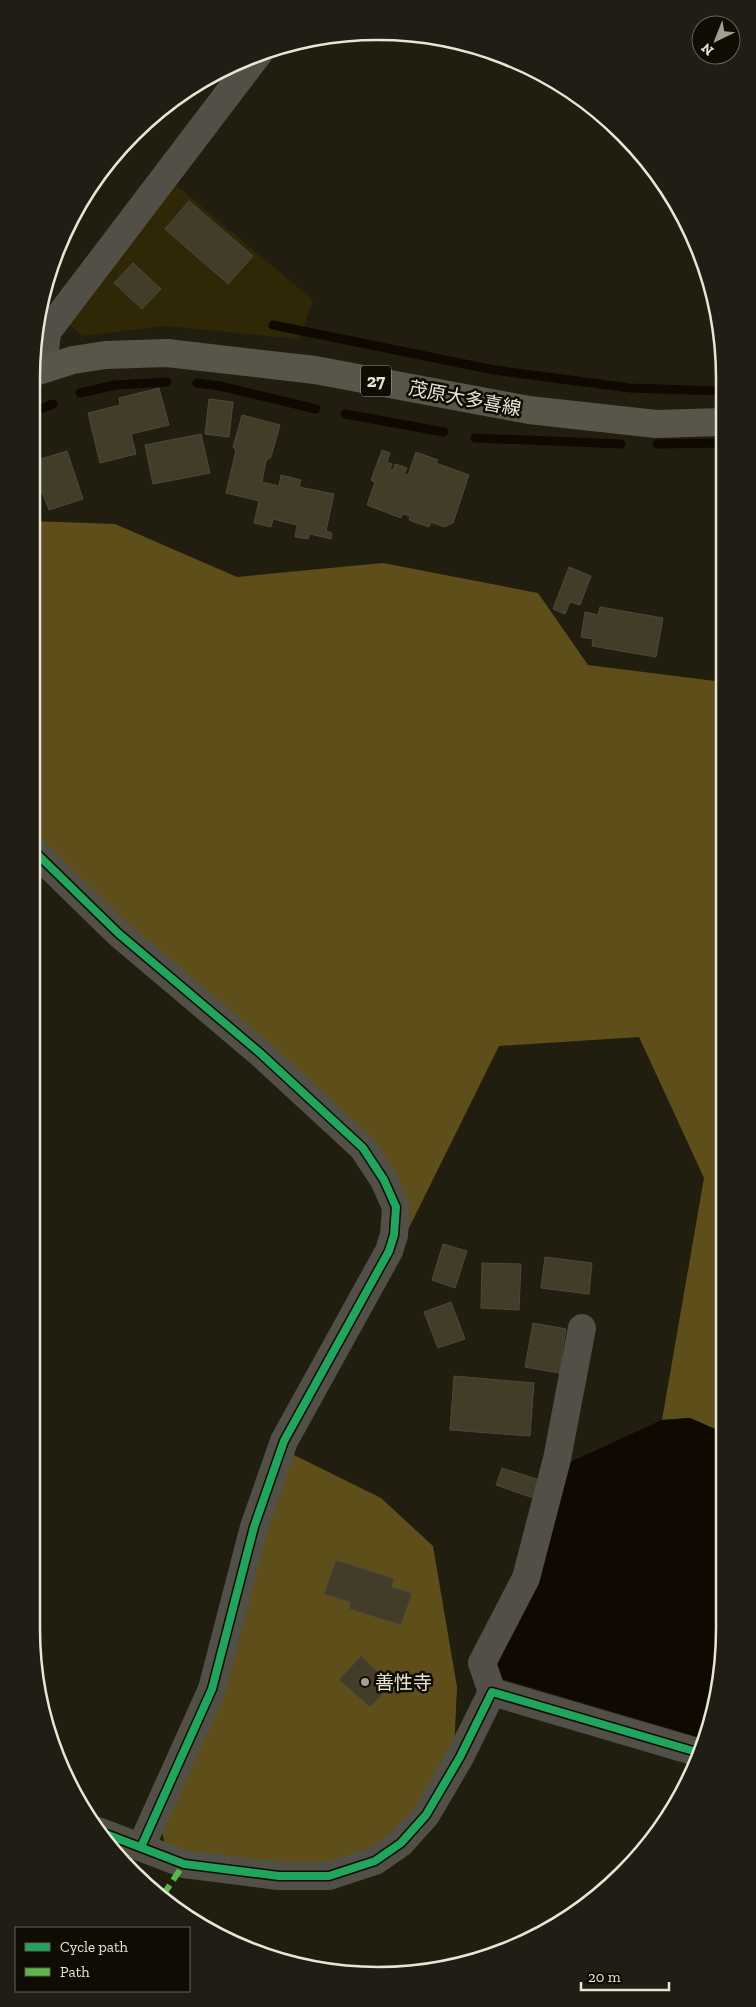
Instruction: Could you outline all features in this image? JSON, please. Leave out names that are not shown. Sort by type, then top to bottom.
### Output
[{"type":"main road","name":"茂原大多喜線","points":[[40,370],[73,360],[105,355],[167,353],[315,370],[529,410],[656,424],[716,422]]},
{"type":"street","points":[[41,355],[47,332],[249,66]]},
{"type":"street","points":[[40,857],[118,933],[260,1053],[363,1148],[384,1180],[396,1207],[394,1235],[389,1251],[284,1441],[254,1527],[212,1689],[141,1847]]},
{"type":"street","points":[[111,1836],[184,1864],[279,1876],[329,1876],[375,1861],[401,1842],[426,1815],[460,1757],[492,1692],[482,1663],[526,1578],[557,1459],[582,1328]]},
{"type":"street","points":[[492,1692],[693,1751]]},
{"type":"shaded area","points":[[170,180],[313,300],[299,339],[165,326],[83,336],[67,323]]},
{"type":"shaded area","points":[[40,521],[115,524],[237,577],[383,563],[538,593],[588,665],[716,681],[716,1429],[690,1418],[662,1420],[704,1178],[639,1037],[499,1046],[401,1244],[401,1202],[135,937],[40,847]]},
{"type":"shaded area","points":[[690,1418],[716,1429],[715,1651],[710,1695],[698,1737],[492,1676],[491,1666],[533,1594],[568,1463],[662,1420]]},
{"type":"shaded area","points":[[286,1451],[381,1498],[433,1546],[457,1687],[454,1752],[422,1804],[387,1841],[325,1867],[282,1867],[166,1848],[161,1828]]},
{"type":"building","points":[[189,201],[253,256],[228,284],[165,229]]},
{"type":"building","points":[[133,263],[161,289],[142,309],[114,283]]},
{"type":"building","points":[[159,388],[169,425],[131,434],[136,454],[100,463],[88,413],[120,405],[119,398]]},
{"type":"building","points":[[209,399],[233,402],[229,437],[205,434]]},
{"type":"building","points":[[242,415],[280,425],[271,457],[266,461],[262,482],[279,486],[281,475],[301,480],[299,487],[334,494],[326,531],[332,533],[331,539],[310,534],[308,539],[295,537],[297,525],[273,519],[271,527],[254,523],[259,501],[226,493],[236,450],[233,447]]},
{"type":"building","points":[[201,434],[210,473],[153,484],[145,445]]},
{"type":"building","points":[[382,450],[390,453],[387,462],[392,464],[390,469],[393,470],[395,464],[407,468],[404,474],[408,475],[416,452],[438,460],[436,463],[469,475],[453,523],[444,527],[431,522],[429,527],[409,520],[410,516],[403,514],[401,518],[367,505],[375,482],[371,480]]},
{"type":"building","points":[[67,451],[83,499],[49,510],[42,492],[40,493],[40,459]]},
{"type":"building","points":[[569,567],[591,576],[580,605],[570,602],[565,614],[553,609]]},
{"type":"building","points":[[600,607],[663,618],[656,657],[592,646],[593,639],[581,637],[585,612],[598,615]]},
{"type":"building","points":[[443,1244],[467,1251],[455,1288],[432,1280]]},
{"type":"building","points":[[545,1257],[592,1263],[589,1294],[541,1288]]},
{"type":"building","points":[[482,1263],[521,1264],[519,1310],[481,1308]]},
{"type":"building","points":[[451,1302],[465,1339],[438,1348],[424,1312]]},
{"type":"building","points":[[533,1323],[566,1329],[559,1373],[525,1367]]},
{"type":"building","points":[[454,1376],[534,1383],[530,1436],[450,1430]]},
{"type":"building","points":[[502,1468],[543,1481],[536,1499],[496,1485]]},
{"type":"building","points":[[336,1560],[394,1579],[392,1587],[412,1593],[401,1625],[350,1609],[350,1602],[324,1594]]},
{"type":"building","name":"善性寺","points":[[361,1656],[391,1685],[370,1707],[339,1680]]},
{"type":"waterway","points":[[273,325],[494,370],[630,388],[716,391]]},
{"type":"waterway","points":[[80,393],[115,385],[167,382]]},
{"type":"waterway","points":[[197,383],[220,386],[316,409]]},
{"type":"waterway","points":[[40,409],[53,404]]},
{"type":"waterway","points":[[345,414],[444,432]]},
{"type":"waterway","points":[[475,438],[621,444]]},
{"type":"waterway","points":[[657,444],[716,443]]},
{"type":"marked path","points":[[165,1892],[184,1864]]},
{"type":"cycle path","points":[[40,857],[118,933],[260,1053],[363,1148],[384,1180],[396,1207],[394,1235],[389,1251],[284,1441],[254,1527],[212,1689],[141,1847]]},
{"type":"cycle path","points":[[111,1836],[184,1864],[279,1876],[329,1876],[375,1861],[401,1843],[426,1815],[460,1757],[492,1692],[693,1751]]},
{"type":"place","name":"善性寺","points":[[365,1682]]}]
